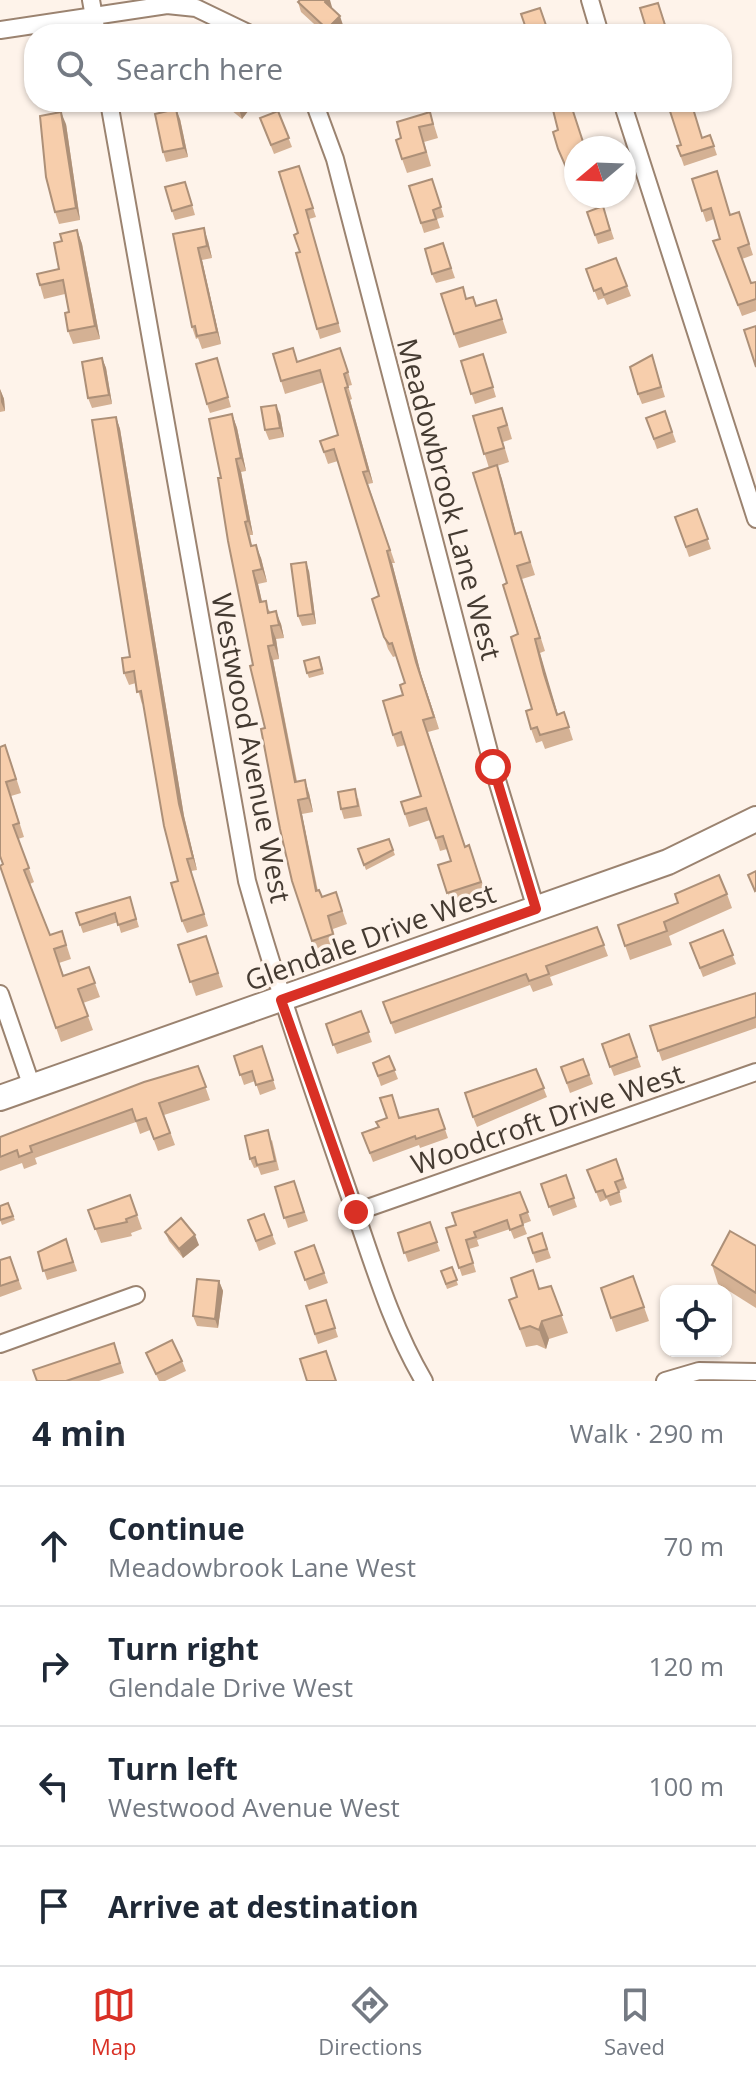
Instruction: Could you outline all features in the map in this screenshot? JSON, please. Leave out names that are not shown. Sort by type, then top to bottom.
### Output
[{"type":"street","points":[[590,0],[597,24]]},
{"type":"street","points":[[0,30],[92,7],[167,5],[196,8],[229,24]]},
{"type":"street","name":"Westwood Avenue West","points":[[111,112],[247,881],[281,1000],[356,1212],[391,1308],[424,1381]]},
{"type":"street","name":"Meadowbrook Lane West","points":[[318,112],[335,159],[493,767],[536,909]]},
{"type":"street","points":[[625,112],[756,519]]},
{"type":"street","name":"Glendale Drive West","points":[[0,1098],[679,858],[756,819]]},
{"type":"street","points":[[0,994],[32,1087]]},
{"type":"street","name":"Woodcroft Drive West","points":[[356,1212],[756,1072]]},
{"type":"street","points":[[0,1344],[136,1295]]},
{"type":"street","points":[[665,1381],[709,1370],[756,1372]]},
{"type":"building","points":[[326,0],[340,16],[332,24],[322,24],[298,2]]},
{"type":"building","points":[[658,3],[665,24],[645,24],[640,8]]},
{"type":"building","points":[[540,8],[546,24],[524,24],[521,14]]},
{"type":"building","points":[[61,112],[76,208],[55,212],[46,177],[40,116]]},
{"type":"building","points":[[177,112],[184,148],[163,152],[155,114]]},
{"type":"building","points":[[278,112],[289,138],[271,145],[260,118]]},
{"type":"building","points":[[430,112],[433,124],[419,127],[426,152],[402,159],[396,140],[401,138],[397,122]]},
{"type":"building","points":[[554,112],[573,112],[581,136],[564,136],[564,163],[558,149],[553,132],[558,130]]},
{"type":"building","points":[[670,112],[694,112],[702,138],[710,135],[714,146],[681,156],[677,146],[681,145]]},
{"type":"building","points":[[299,166],[313,208],[306,210],[338,323],[317,329],[296,253],[300,252],[294,235],[298,233],[279,172]]},
{"type":"building","points":[[717,171],[730,215],[739,212],[749,244],[738,248],[751,283],[756,282],[756,299],[738,305],[713,241],[720,239],[711,208],[702,211],[692,179]]},
{"type":"building","points":[[432,179],[441,207],[433,210],[436,219],[421,223],[409,186]]},
{"type":"building","points":[[185,182],[192,205],[172,211],[165,187]]},
{"type":"building","points":[[604,208],[610,230],[595,235],[587,212]]},
{"type":"building","points":[[204,228],[207,246],[198,248],[217,332],[197,336],[195,326],[192,327],[173,234]]},
{"type":"building","points":[[77,230],[95,326],[68,331],[65,313],[69,312],[63,280],[40,285],[37,274],[59,269],[54,243],[62,241],[60,234]]},
{"type":"building","points":[[443,243],[451,268],[432,274],[425,249]]},
{"type":"building","points":[[616,258],[627,286],[604,295],[601,288],[594,291],[586,269]]},
{"type":"building","points":[[463,287],[466,299],[473,297],[476,306],[496,300],[502,319],[454,334],[441,294]]},
{"type":"building","points":[[756,326],[756,367],[744,330]]},
{"type":"building","points":[[293,348],[297,362],[340,348],[348,372],[344,374],[348,387],[345,388],[368,471],[363,472],[390,550],[387,551],[416,662],[434,717],[423,720],[465,847],[469,845],[481,882],[447,893],[438,865],[451,861],[443,836],[436,838],[426,808],[405,814],[401,802],[421,796],[401,732],[393,735],[383,701],[403,695],[400,685],[405,683],[392,643],[389,644],[384,637],[372,599],[379,596],[334,449],[324,452],[320,441],[338,435],[320,370],[281,381],[273,354]]},
{"type":"building","points":[[483,354],[493,387],[471,394],[461,361]]},
{"type":"building","points":[[652,355],[661,387],[638,394],[630,367]]},
{"type":"building","points":[[102,358],[109,395],[88,398],[82,362]]},
{"type":"building","points":[[217,358],[228,397],[207,404],[196,364]]},
{"type":"building","points":[[276,405],[280,428],[265,430],[261,407]]},
{"type":"building","points":[[502,408],[507,425],[498,428],[504,448],[484,454],[473,416]]},
{"type":"building","points":[[665,411],[672,432],[654,439],[646,418]]},
{"type":"building","points":[[232,414],[241,458],[236,459],[248,521],[245,522],[251,546],[256,545],[262,569],[253,571],[260,602],[266,601],[268,613],[276,611],[279,625],[271,626],[274,645],[268,646],[295,782],[305,780],[308,798],[298,800],[316,891],[319,890],[322,897],[336,892],[342,911],[328,916],[333,934],[312,941],[292,881],[280,829],[261,729],[265,728],[250,666],[253,665],[228,541],[218,478],[221,478],[209,419]]},
{"type":"building","points":[[116,417],[179,804],[193,858],[187,859],[204,914],[182,921],[171,883],[178,881],[164,826],[141,691],[137,692],[134,671],[124,673],[122,658],[130,657],[92,420]]},
{"type":"building","points":[[497,465],[515,534],[521,532],[530,562],[517,566],[540,638],[535,639],[544,674],[557,715],[564,712],[569,727],[540,735],[537,727],[531,729],[526,711],[532,709],[511,637],[518,634],[503,585],[507,583],[473,473]]},
{"type":"building","points":[[697,509],[708,539],[686,547],[675,517]]},
{"type":"building","points":[[306,562],[313,614],[298,616],[291,564]]},
{"type":"building","points":[[319,657],[322,669],[307,673],[304,661]]},
{"type":"building","points":[[5,745],[16,779],[6,782],[19,823],[13,825],[29,868],[24,870],[50,935],[62,931],[66,945],[54,949],[63,976],[89,967],[95,983],[78,989],[88,1016],[56,1028],[0,866],[3,864],[0,856],[0,747]]},
{"type":"building","points":[[355,789],[358,806],[341,809],[338,792]]},
{"type":"building","points":[[389,839],[393,850],[364,865],[358,849]]},
{"type":"building","points":[[756,871],[756,890],[755,891],[748,875]]},
{"type":"building","points":[[719,875],[727,894],[664,922],[667,931],[625,946],[618,925],[678,903],[675,894]]},
{"type":"building","points":[[130,897],[136,919],[118,925],[115,913],[80,925],[76,913]]},
{"type":"building","points":[[597,927],[604,945],[546,966],[549,974],[529,981],[526,974],[391,1023],[383,1002]]},
{"type":"building","points":[[723,930],[733,955],[700,968],[690,943]]},
{"type":"building","points":[[206,936],[218,973],[190,982],[178,945]]},
{"type":"building","points":[[756,993],[756,1017],[658,1051],[650,1026]]},
{"type":"building","points":[[361,1011],[369,1032],[333,1045],[326,1024]]},
{"type":"building","points":[[629,1034],[637,1057],[610,1067],[602,1044]]},
{"type":"building","points":[[262,1046],[273,1080],[256,1085],[252,1071],[240,1075],[234,1056]]},
{"type":"building","points":[[389,1056],[395,1070],[378,1076],[373,1063]]},
{"type":"building","points":[[583,1059],[589,1075],[567,1083],[561,1067]]},
{"type":"building","points":[[198,1066],[206,1087],[159,1103],[170,1133],[154,1139],[146,1118],[136,1121],[132,1109],[30,1146],[32,1152],[19,1157],[17,1150],[0,1157],[0,1137],[144,1082]]},
{"type":"building","points":[[536,1069],[544,1088],[473,1117],[465,1093]]},
{"type":"building","points":[[392,1095],[399,1118],[438,1109],[445,1129],[416,1139],[415,1136],[370,1153],[362,1133],[379,1127],[376,1122],[387,1118],[380,1098]]},
{"type":"building","points":[[268,1130],[275,1161],[257,1165],[255,1157],[250,1159],[245,1136]]},
{"type":"building","points":[[616,1159],[623,1179],[615,1182],[619,1192],[606,1197],[603,1190],[596,1192],[587,1170]]},
{"type":"building","points":[[566,1175],[574,1198],[549,1207],[541,1184]]},
{"type":"building","points":[[294,1181],[304,1212],[284,1218],[275,1187]]},
{"type":"building","points":[[520,1192],[528,1212],[520,1215],[523,1225],[510,1230],[507,1220],[474,1232],[476,1237],[466,1240],[473,1263],[459,1268],[446,1228],[456,1225],[452,1213]]},
{"type":"building","points":[[130,1195],[137,1215],[126,1219],[127,1222],[95,1229],[88,1210]]},
{"type":"building","points":[[8,1203],[13,1216],[0,1220],[0,1206]]},
{"type":"building","points":[[264,1214],[272,1235],[256,1241],[248,1220]]},
{"type":"building","points":[[181,1218],[195,1235],[179,1249],[165,1232]]},
{"type":"building","points":[[430,1222],[437,1242],[404,1253],[398,1233]]},
{"type":"building","points":[[730,1231],[756,1246],[756,1293],[712,1265]]},
{"type":"building","points":[[542,1233],[547,1249],[533,1253],[528,1238]]},
{"type":"building","points":[[66,1239],[73,1262],[43,1271],[38,1252]]},
{"type":"building","points":[[314,1245],[324,1273],[305,1280],[295,1252]]},
{"type":"building","points":[[10,1257],[18,1280],[0,1286],[0,1260]]},
{"type":"building","points":[[452,1267],[457,1280],[446,1284],[441,1271]]},
{"type":"building","points":[[533,1270],[539,1289],[551,1286],[562,1315],[542,1321],[539,1330],[530,1326],[520,1329],[509,1300],[517,1297],[511,1278]]},
{"type":"building","points":[[633,1276],[644,1307],[611,1318],[601,1288]]},
{"type":"building","points":[[197,1279],[219,1281],[215,1319],[193,1316]]},
{"type":"building","points":[[326,1300],[335,1328],[315,1334],[306,1306]]},
{"type":"building","points":[[172,1340],[182,1361],[156,1374],[146,1353]]},
{"type":"building","points":[[114,1343],[120,1363],[66,1381],[37,1381],[33,1370]]},
{"type":"building","points":[[326,1351],[336,1381],[307,1381],[300,1359]]},
{"type":"route","points":[[356,1212],[281,1000],[536,909],[493,767]]}]
